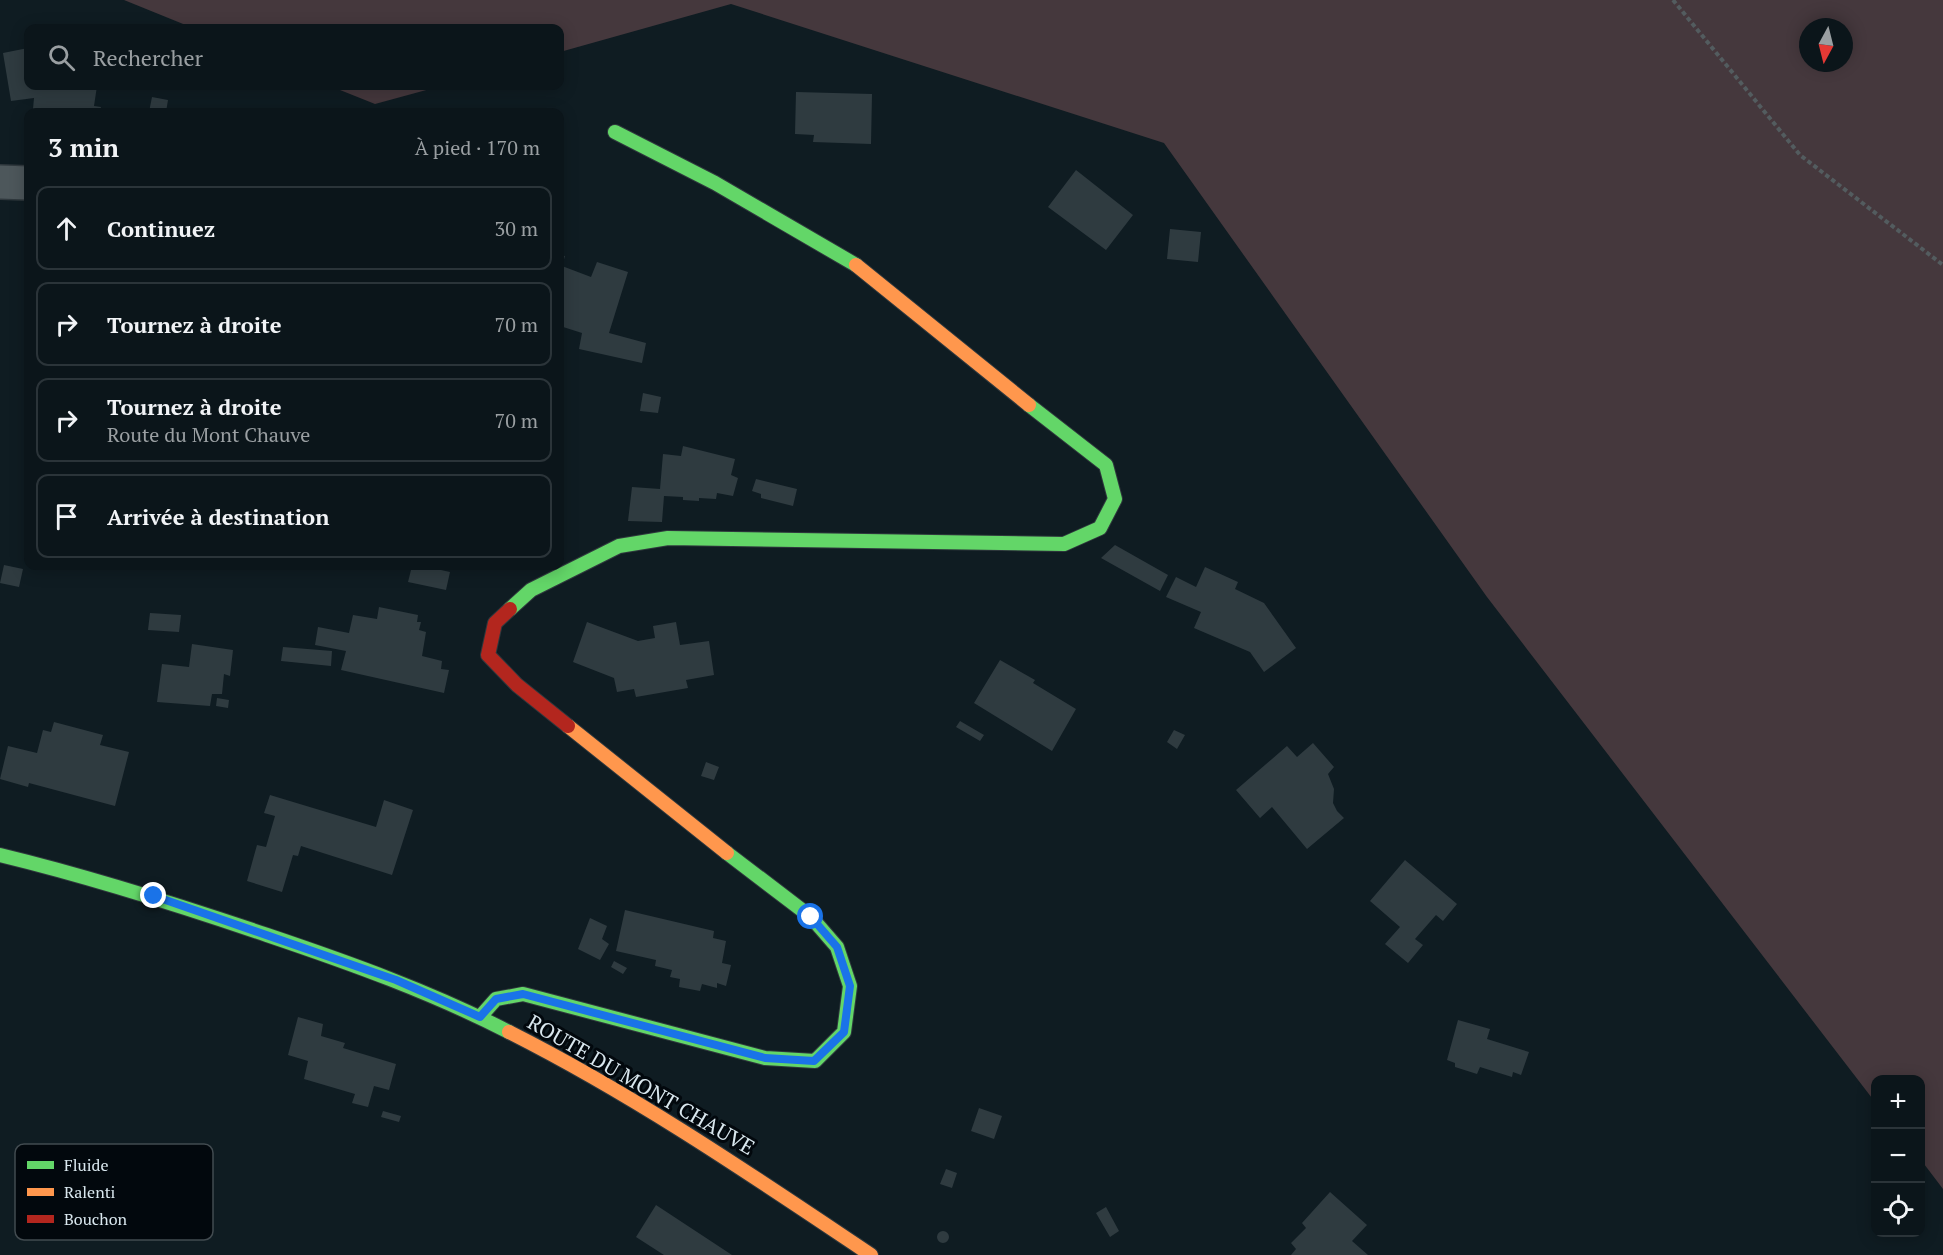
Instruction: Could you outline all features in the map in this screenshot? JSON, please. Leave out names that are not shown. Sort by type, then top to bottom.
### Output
[{"type":"street","points":[[480,1017],[496,999],[523,994],[765,1058],[814,1061],[844,1032],[850,986],[837,947],[811,917],[694,828],[517,685],[488,655],[495,623],[531,590],[619,546],[668,538],[1064,544],[1100,528],[1115,499],[1106,465],[976,364],[858,266],[715,183],[615,132]]},
{"type":"street","points":[[0,182],[24,183]]},
{"type":"street","name":"ROUTE DU MONT CHAUVE","points":[[0,855],[154,896],[396,980],[480,1017],[544,1050],[716,1151],[871,1255]]},
{"type":"path","points":[[1673,0],[1800,155],[1943,265]]},
{"type":"shaded area","points":[[124,0],[1943,0],[1943,1189],[1925,1165],[1925,1075],[1871,1075],[1871,1097],[1487,597],[1164,143],[731,4],[564,51],[564,24],[183,24]]},
{"type":"shaded area","points":[[340,90],[426,90],[375,104]]},
{"type":"building","points":[[24,49],[24,90],[96,90],[94,106],[101,108],[33,108],[34,98],[11,101],[3,53]]},
{"type":"building","points":[[796,92],[872,94],[871,144],[813,142],[814,135],[795,134]]},
{"type":"building","points":[[152,97],[168,100],[167,108],[150,108]]},
{"type":"building","points":[[1076,170],[1133,215],[1106,250],[1048,207]]},
{"type":"building","points":[[1170,229],[1201,232],[1198,262],[1167,259]]},
{"type":"building","points":[[597,262],[628,272],[609,333],[646,343],[642,363],[579,349],[582,333],[564,327],[564,267],[591,277]]},
{"type":"building","points":[[643,393],[661,397],[658,413],[640,411]]},
{"type":"building","points":[[683,446],[735,459],[731,475],[738,478],[733,496],[717,493],[716,499],[699,498],[699,501],[664,496],[662,522],[628,521],[632,487],[660,489],[663,454],[681,456]]},
{"type":"building","points":[[756,479],[797,489],[793,506],[761,498],[761,494],[752,491]]},
{"type":"building","points":[[1115,545],[1168,575],[1160,591],[1101,558]]},
{"type":"building","points":[[4,565],[23,569],[19,587],[0,583]]},
{"type":"building","points":[[1205,567],[1238,582],[1235,589],[1264,603],[1296,648],[1264,672],[1250,652],[1194,628],[1201,612],[1166,597],[1176,577],[1196,587]]},
{"type":"building","points":[[411,570],[450,572],[446,590],[408,582]]},
{"type":"building","points":[[379,607],[418,615],[417,622],[421,622],[419,630],[426,632],[422,656],[442,661],[441,669],[449,670],[444,693],[341,670],[346,651],[315,645],[318,627],[349,633],[353,615],[377,619]]},
{"type":"building","points":[[150,613],[181,615],[179,632],[148,630]]},
{"type":"building","points":[[587,622],[638,641],[655,638],[653,626],[676,622],[680,645],[709,641],[714,675],[686,680],[688,688],[636,697],[634,689],[617,692],[614,678],[573,662]]},
{"type":"building","points":[[192,644],[233,650],[230,676],[224,674],[222,694],[212,694],[210,706],[157,702],[162,664],[189,667]]},
{"type":"building","points":[[283,647],[332,651],[331,666],[281,661]]},
{"type":"building","points":[[1000,660],[1035,680],[1033,683],[1076,709],[1052,751],[974,703]]},
{"type":"building","points":[[217,698],[229,700],[228,708],[216,706]]},
{"type":"building","points":[[960,721],[984,735],[980,741],[956,727]]},
{"type":"building","points":[[54,722],[103,735],[100,745],[129,752],[115,806],[29,783],[28,787],[0,779],[8,746],[37,753],[43,730],[51,732]]},
{"type":"building","points":[[1174,730],[1185,735],[1177,749],[1167,742]]},
{"type":"building","points":[[1313,743],[1334,767],[1328,774],[1334,789],[1333,803],[1344,818],[1307,849],[1272,807],[1260,818],[1236,790],[1287,746],[1297,757]]},
{"type":"building","points":[[706,762],[719,767],[714,780],[701,776]]},
{"type":"building","points":[[270,795],[376,827],[384,800],[413,810],[392,875],[301,846],[298,856],[293,855],[282,892],[247,881],[257,845],[266,847],[275,816],[264,813]]},
{"type":"building","points":[[1405,860],[1457,904],[1443,921],[1436,915],[1415,939],[1423,945],[1408,963],[1385,944],[1400,927],[1370,901]]},
{"type":"building","points":[[625,910],[714,931],[713,938],[726,941],[722,963],[731,965],[726,986],[717,983],[717,988],[702,984],[700,991],[679,987],[680,979],[670,977],[672,970],[655,966],[656,960],[616,951]]},
{"type":"building","points":[[590,918],[607,926],[602,939],[609,944],[600,960],[578,949]]},
{"type":"building","points":[[614,961],[627,968],[623,974],[611,967]]},
{"type":"building","points":[[298,1017],[323,1024],[321,1036],[345,1043],[343,1048],[396,1064],[389,1090],[374,1086],[368,1107],[352,1103],[355,1094],[304,1079],[308,1061],[288,1055]]},
{"type":"building","points":[[1458,1020],[1490,1029],[1487,1039],[1529,1052],[1521,1075],[1513,1072],[1512,1077],[1480,1067],[1477,1074],[1455,1067],[1455,1063],[1447,1060]]},
{"type":"building","points":[[979,1108],[1002,1116],[994,1139],[971,1131]]},
{"type":"building","points":[[383,1111],[401,1116],[399,1122],[381,1117]]},
{"type":"building","points":[[946,1169],[957,1173],[952,1188],[940,1184]]},
{"type":"building","points":[[1330,1192],[1367,1225],[1352,1241],[1368,1255],[1291,1255],[1296,1249],[1291,1243],[1306,1228],[1302,1223]]},
{"type":"building","points":[[656,1205],[732,1255],[664,1255],[636,1237]]},
{"type":"building","points":[[1106,1207],[1119,1231],[1110,1237],[1096,1213]]},
{"type":"building","points":[[945,1231],[949,1237],[945,1243],[941,1243],[937,1235]]},
{"type":"traffic: fast","points":[[615,132],[715,183],[856,265]]},
{"type":"traffic: fast","points":[[510,609],[531,590],[619,546],[668,538],[1064,544],[1100,528],[1115,499],[1106,465],[1029,405]]},
{"type":"traffic: fast","points":[[480,1017],[496,999],[523,994],[765,1058],[815,1061],[844,1032],[850,986],[837,947],[811,917],[727,853]]},
{"type":"traffic: fast","points":[[0,855],[135,892],[359,967],[420,991],[509,1032]]},
{"type":"traffic: slow","points":[[856,265],[1029,405]]},
{"type":"traffic: slow","points":[[568,726],[727,853]]},
{"type":"traffic: slow","points":[[509,1032],[648,1110],[871,1255]]},
{"type":"traffic: jam","points":[[510,609],[495,623],[488,655],[517,685],[568,726]]},
{"type":"route","points":[[154,896],[396,980],[480,1017],[496,999],[523,994],[765,1058],[814,1061],[844,1032],[850,986],[837,947],[811,917]]}]
